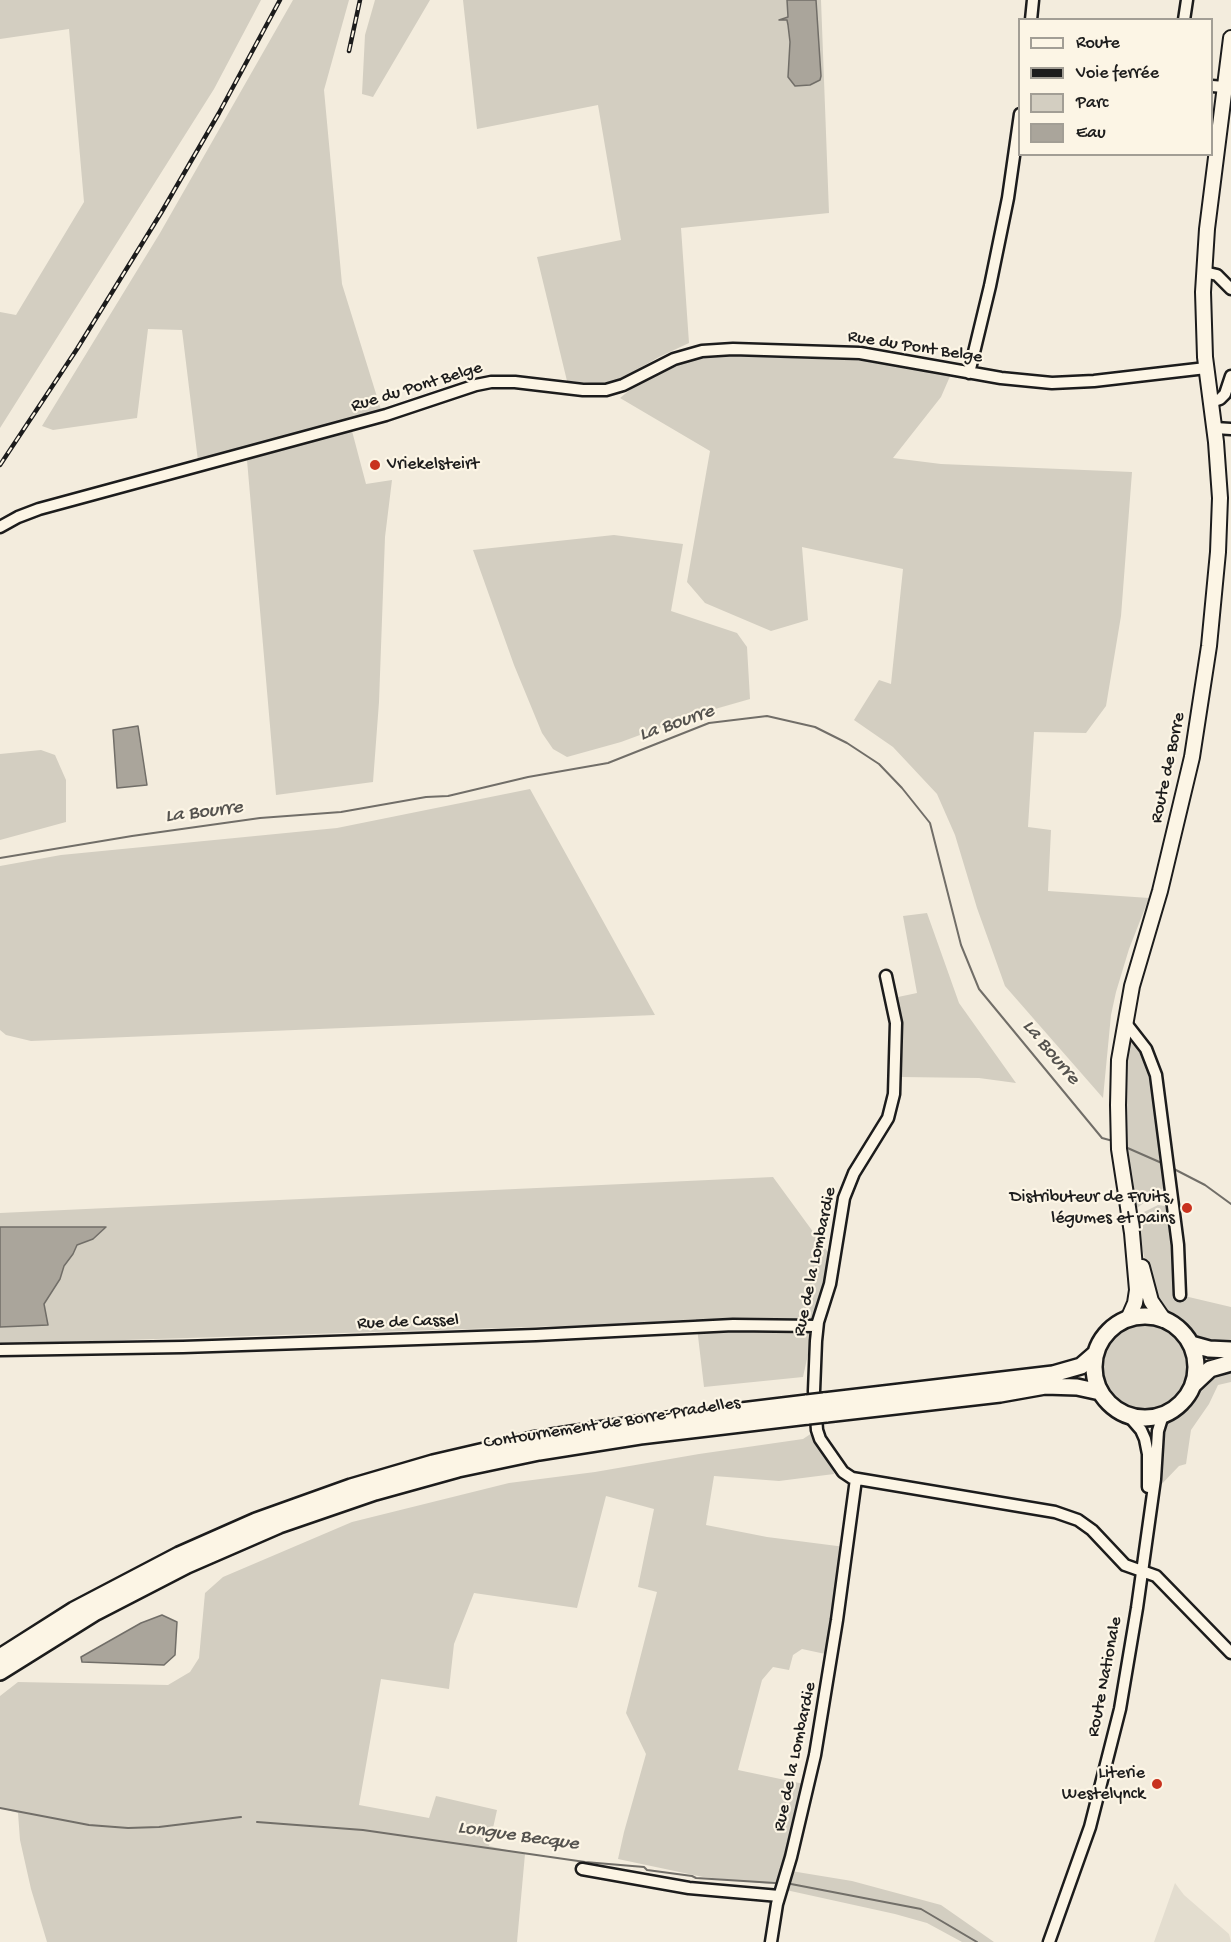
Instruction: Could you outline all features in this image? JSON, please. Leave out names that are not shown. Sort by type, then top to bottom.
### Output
[{"type":"highway","points":[[1193,1385],[1196,1362],[1191,1344],[1178,1328],[1164,1320],[1144,1316],[1128,1319],[1110,1330],[1103,1338],[1096,1353],[1094,1373],[1100,1392],[1114,1408],[1128,1415],[1148,1418],[1163,1415],[1183,1401],[1193,1385],[1210,1369],[1231,1362]]},
{"type":"highway","points":[[1191,1344],[1209,1349],[1231,1350]]},
{"type":"highway","points":[[0,1657],[74,1610],[178,1555],[264,1518],[360,1484],[465,1454],[531,1440],[641,1424],[825,1407],[1053,1374],[1081,1366],[1096,1353]]},
{"type":"highway","points":[[825,1407],[1005,1393],[1045,1386],[1077,1387],[1100,1392]]},
{"type":"highway","name":"Contournement de Borre-Pradelles","points":[[0,1672],[96,1612],[187,1565],[279,1525],[375,1492],[458,1469],[539,1452],[808,1409]]},
{"type":"main road","name":"Route de Borre","points":[[1213,153],[1218,87],[1231,39]]},
{"type":"main road","name":"Route de Borre","points":[[1132,1233],[1119,1142],[1118,1081],[1125,1022],[1135,974],[1160,891],[1192,757],[1212,620],[1220,519],[1220,477],[1203,329],[1204,272],[1213,156]]},
{"type":"main road","points":[[1128,1319],[1135,1303],[1137,1290],[1132,1233]]},
{"type":"main road","points":[[1132,1233],[1151,1301],[1164,1320]]},
{"type":"street","points":[[1031,18],[1033,0]]},
{"type":"street","points":[[1184,18],[1187,0]]},
{"type":"street","points":[[969,373],[1008,198],[1018,128]]},
{"type":"street","points":[[1204,272],[1217,275],[1231,290]]},
{"type":"street","name":"Rue du Pont Belge","points":[[0,527],[39,509],[386,415],[462,389],[491,382],[524,382],[583,390],[606,390],[623,385],[680,357],[702,351],[725,349],[860,353],[969,373],[1023,381],[1062,383],[1206,368]]},
{"type":"street","points":[[1211,402],[1220,399],[1225,394],[1231,376]]},
{"type":"street","points":[[1215,428],[1231,429]]},
{"type":"street","name":"Rue de la Lombardie","points":[[771,1942],[779,1896],[791,1857],[817,1746],[836,1631],[856,1479],[843,1472],[822,1443],[817,1430],[813,1377],[817,1326],[830,1284],[847,1189],[854,1173],[885,1123],[893,1100],[896,1023],[886,976]]},
{"type":"street","points":[[1125,1022],[1143,1045],[1154,1068],[1168,1160],[1179,1261],[1180,1295]]},
{"type":"street","name":"Rue de Cassel","points":[[0,1350],[183,1347],[591,1334],[733,1325],[817,1326]]},
{"type":"street","name":"Route Nationale","points":[[1128,1415],[1141,1430],[1147,1443],[1149,1517]]},
{"type":"street","name":"Route Nationale","points":[[1049,1942],[1084,1847],[1109,1758],[1131,1650],[1155,1479],[1158,1431],[1163,1415]]},
{"type":"street","points":[[856,1479],[1067,1515],[1078,1520],[1092,1530],[1125,1565],[1156,1576],[1231,1653]]},
{"type":"street","points":[[582,1869],[689,1888],[779,1896]]},
{"type":"shaded area","points":[[1175,1883],[1184,1895],[1229,1934],[1231,1942],[1154,1942]]},
{"type":"green space","points":[[0,0],[261,0],[214,89],[0,428],[0,312],[16,315],[84,202],[69,29],[0,39]]},
{"type":"green space","points":[[293,0],[349,0],[324,90],[342,284],[382,413],[198,461],[182,330],[148,329],[137,418],[53,430],[42,426],[160,233]]},
{"type":"green space","points":[[375,0],[430,0],[373,97],[362,94],[365,35]]},
{"type":"green space","points":[[463,0],[821,0],[829,213],[681,228],[689,343],[619,380],[603,384],[567,381],[537,257],[621,240],[598,105],[477,129]]},
{"type":"green space","points":[[710,355],[873,361],[951,374],[941,397],[893,458],[941,464],[1132,472],[1121,616],[1106,706],[1086,733],[1034,732],[1028,827],[1051,830],[1048,891],[1149,898],[1129,949],[1116,992],[1111,1015],[1103,1098],[1005,986],[977,908],[955,835],[937,794],[893,747],[854,720],[879,680],[891,684],[903,569],[802,547],[808,620],[771,631],[705,603],[687,582],[710,451],[620,398],[647,376],[685,360]]},
{"type":"green space","points":[[352,431],[366,484],[392,480],[385,537],[379,702],[373,782],[276,795],[247,460]]},
{"type":"green space","points":[[614,535],[683,544],[671,611],[737,633],[747,647],[750,699],[694,715],[621,742],[567,757],[553,749],[542,733],[514,665],[473,550]]},
{"type":"green space","points":[[41,750],[55,755],[66,780],[66,822],[0,840],[0,754]]},
{"type":"green space","points":[[530,789],[655,1015],[31,1041],[6,1035],[0,1030],[0,866],[61,855],[337,828]]},
{"type":"green space","points":[[927,913],[959,1003],[1016,1083],[979,1078],[901,1077],[903,1030],[898,997],[917,993],[903,916]]},
{"type":"green space","points":[[1132,1040],[1149,1064],[1152,1074],[1166,1186],[1137,1208],[1134,1208],[1122,1130],[1128,1052]]},
{"type":"green space","points":[[773,1177],[830,1255],[803,1377],[704,1387],[696,1319],[624,1324],[0,1344],[0,1213]]},
{"type":"green space","points":[[1158,1205],[1165,1206],[1169,1211],[1176,1294],[1231,1307],[1231,1343],[1199,1341],[1161,1311],[1137,1226],[1142,1213]]},
{"type":"green space","points":[[1138,1324],[1154,1324],[1177,1336],[1186,1350],[1189,1367],[1186,1384],[1177,1398],[1154,1410],[1138,1410],[1122,1403],[1110,1391],[1103,1375],[1103,1359],[1110,1343],[1122,1331]]},
{"type":"green space","points":[[1231,1372],[1231,1382],[1218,1385],[1209,1404],[1191,1430],[1186,1464],[1179,1466],[1157,1489],[1162,1441],[1167,1423],[1190,1409],[1205,1382]]},
{"type":"green space","points":[[812,1433],[822,1454],[833,1468],[834,1474],[779,1481],[714,1476],[706,1525],[767,1537],[845,1547],[830,1655],[802,1649],[793,1655],[789,1670],[773,1667],[762,1680],[738,1770],[804,1784],[790,1842],[776,1882],[769,1884],[703,1877],[618,1859],[646,1754],[626,1713],[657,1592],[638,1587],[654,1509],[606,1496],[577,1608],[474,1593],[454,1644],[449,1689],[381,1679],[359,1805],[429,1818],[436,1796],[497,1810],[489,1846],[525,1854],[517,1942],[47,1942],[31,1889],[20,1840],[18,1813],[0,1808],[0,1696],[18,1682],[168,1685],[190,1672],[199,1658],[205,1593],[223,1577],[352,1522],[509,1483],[595,1472],[803,1439]]},
{"type":"green space","points":[[791,1871],[852,1881],[941,1905],[994,1942],[962,1942],[927,1923],[786,1890]]},
{"type":"water","points":[[787,0],[816,0],[821,76],[820,80],[810,85],[795,86],[788,77],[790,42],[788,25],[787,20],[779,20],[788,17]]},
{"type":"water","points":[[138,726],[147,785],[117,788],[113,730]]},
{"type":"water","points":[[0,1227],[106,1227],[93,1239],[77,1245],[64,1266],[60,1279],[44,1304],[48,1325],[0,1327]]},
{"type":"water","points":[[162,1615],[177,1622],[175,1655],[164,1665],[82,1662],[81,1657],[141,1623]]},
{"type":"waterway","name":"La Bourre","points":[[0,858],[260,818],[341,812],[426,797],[448,796],[528,777],[608,763],[709,723],[767,716],[815,727],[847,743],[879,764],[930,823],[961,945],[979,989],[1102,1138],[1113,1141]]},
{"type":"waterway","name":"La Bourre","points":[[1123,1146],[1164,1164]]},
{"type":"waterway","name":"La Bourre","points":[[1172,1168],[1205,1185],[1231,1204]]},
{"type":"waterway","name":"Longue Becque","points":[[0,1808],[89,1825],[128,1828],[159,1827],[241,1817]]},
{"type":"waterway","name":"Longue Becque","points":[[257,1822],[363,1830],[585,1862],[644,1867],[647,1870],[696,1878],[775,1883]]},
{"type":"waterway","name":"Longue Becque","points":[[791,1884],[921,1909],[977,1942]]},
{"type":"railway","points":[[0,465],[77,349],[161,213],[219,113],[280,0]]},
{"type":"railway","points":[[349,51],[360,0]]},
{"type":"place","name":"Vriekelsteirt","points":[[375,465]]},
{"type":"place","name":"Distributeur de Fruits, légumes et pains","points":[[1187,1208]]},
{"type":"place","name":"Literie Westelynck","points":[[1157,1784]]}]
